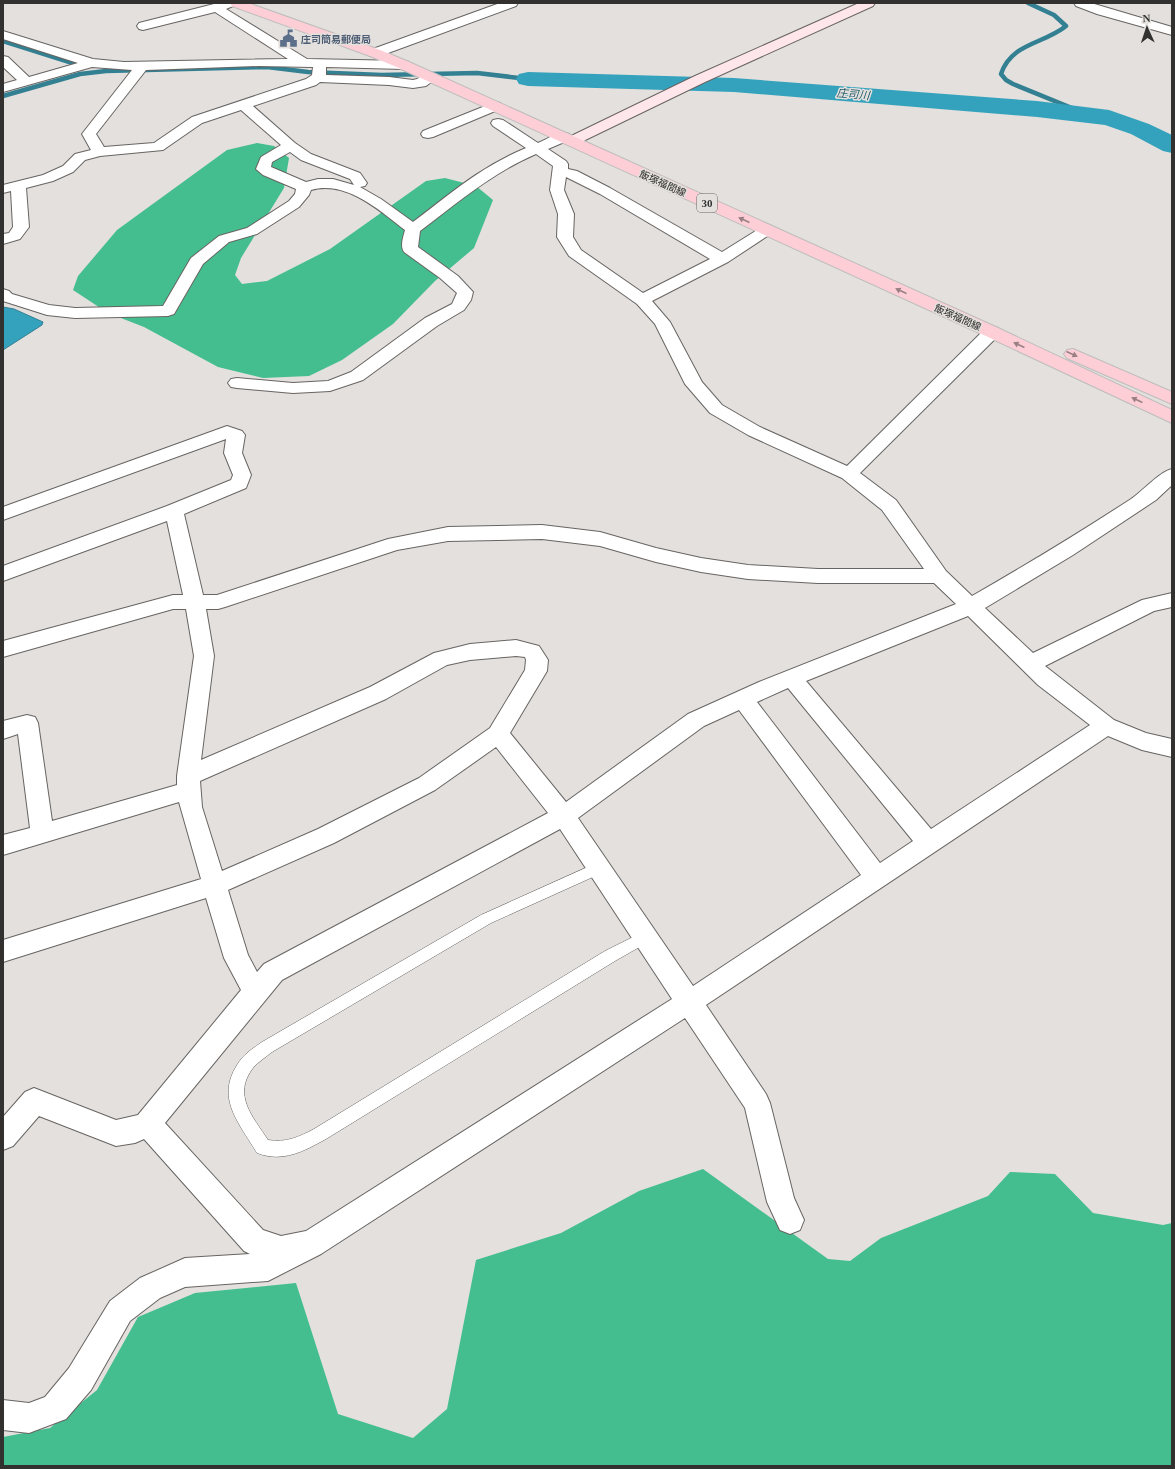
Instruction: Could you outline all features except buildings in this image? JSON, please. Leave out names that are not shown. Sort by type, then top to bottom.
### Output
[{"type":"main road","name":"飯塚福間線","points":[[236,3],[381,50],[404,65],[992,332],[1172,417]]},
{"type":"main road","name":"飯塚福間線","points":[[267,3],[299,14],[381,50],[586,134],[1039,338]]},
{"type":"main road","points":[[1060,348],[1172,399]]},
{"type":"street","points":[[381,50],[512,3]]},
{"type":"street","points":[[238,383],[293,388],[330,386],[357,376],[431,322],[458,307],[463,300],[464,292],[458,285],[427,259],[410,249],[410,242],[413,229],[487,173],[538,148],[586,134],[700,79],[869,3]]},
{"type":"street","points":[[1080,3],[1101,11],[1172,31]]},
{"type":"street","points":[[143,26],[223,6],[304,63],[319,70],[404,65]]},
{"type":"street","points":[[3,35],[92,63],[142,66],[204,66],[259,62],[304,63]]},
{"type":"street","points":[[3,60],[26,81]]},
{"type":"street","points":[[3,88],[92,63]]},
{"type":"street","points":[[100,152],[89,134],[142,66]]},
{"type":"street","points":[[319,70],[325,79],[389,80],[413,84],[421,83],[431,77]]},
{"type":"street","points":[[3,189],[48,178],[68,169],[80,157],[100,152],[154,152],[198,120],[311,82],[319,70]]},
{"type":"street","points":[[242,104],[290,146],[306,157],[355,176],[370,198]]},
{"type":"street","points":[[428,134],[495,106]]},
{"type":"street","points":[[498,123],[561,164],[557,190],[566,214],[565,237],[575,253],[642,300],[662,322],[694,384],[716,409],[754,431],[849,474],[889,505],[939,576],[1046,679],[1106,726],[1142,741],[1172,748]]},
{"type":"street","points":[[290,146],[266,160],[263,169],[272,174],[295,181],[304,187]]},
{"type":"street","points":[[560,172],[572,174],[605,191],[722,259]]},
{"type":"street","points":[[304,187],[311,184],[333,183],[355,190],[370,198],[413,229]]},
{"type":"street","points":[[3,239],[15,236],[21,227],[18,186]]},
{"type":"street","points":[[3,294],[6,297],[47,310],[75,313],[168,311],[197,261],[224,239],[252,231],[294,204],[302,195],[304,187]]},
{"type":"street","points":[[642,300],[722,259],[768,230]]},
{"type":"street","points":[[849,474],[992,332]]},
{"type":"street","points":[[3,514],[227,432],[236,436],[233,453],[242,475],[240,484],[174,511],[3,574]]},
{"type":"street","points":[[6,1133],[34,1101],[116,1133],[135,1130],[148,1124],[273,972],[564,816],[696,720],[743,699],[970,607],[1066,550],[1149,496],[1172,475]]},
{"type":"street","points":[[174,511],[195,603],[204,656],[189,783],[191,807],[236,958],[255,992]]},
{"type":"street","points":[[3,649],[173,602],[218,602],[395,544],[448,534],[542,532],[600,539],[656,555],[701,565],[748,572],[818,576],[939,576]]},
{"type":"street","points":[[1030,664],[1149,605],[1172,600]]},
{"type":"street","points":[[3,845],[189,783],[378,693],[441,659],[470,652],[516,648],[532,651],[537,660],[536,671],[498,734],[427,784],[326,836],[214,885],[3,951]]},
{"type":"street","points":[[792,679],[929,843]]},
{"type":"street","points":[[743,699],[877,878]]},
{"type":"street","points":[[3,730],[27,723],[42,833]]},
{"type":"street","points":[[3,1415],[29,1418],[55,1408],[80,1380],[120,1311],[150,1288],[185,1273],[268,1267],[311,1244],[689,1002],[1106,726]]},
{"type":"street","points":[[498,734],[564,816],[757,1103],[781,1202],[790,1220]]},
{"type":"street","points":[[148,1124],[254,1240],[280,1250],[311,1244]]},
{"type":"lane","points":[[599,868],[486,919],[267,1047],[248,1062],[238,1080],[236,1095],[238,1108],[263,1147],[275,1150],[291,1149],[320,1134],[610,956],[646,937]]},
{"type":"green space","points":[[257,143],[274,146],[289,158],[284,188],[241,258],[235,275],[242,284],[267,281],[330,249],[426,181],[445,178],[476,186],[493,200],[474,248],[435,281],[393,324],[342,360],[309,376],[263,378],[218,367],[144,327],[108,313],[73,290],[78,276],[117,230],[227,150]]},
{"type":"green space","points":[[703,1169],[828,1259],[850,1261],[881,1238],[988,1196],[1010,1172],[1055,1174],[1093,1213],[1163,1225],[1172,1223],[1172,1466],[3,1466],[3,1437],[50,1428],[97,1390],[138,1317],[195,1293],[296,1283],[338,1414],[413,1438],[447,1409],[476,1260],[561,1233],[639,1191]]},
{"type":"water","points":[[3,307],[14,309],[43,322],[42,325],[3,350]]},
{"type":"waterway","points":[[1028,3],[1054,15],[1066,26],[1048,37],[1020,50],[1012,56],[1001,74],[1006,80],[1013,84],[1089,115]]},
{"type":"waterway","points":[[3,41],[82,66]]},
{"type":"waterway","points":[[3,96],[80,74],[106,71],[267,67],[308,72],[382,75],[477,73],[528,79]]},
{"type":"waterway","name":"庄司川","points":[[528,79],[734,85],[1037,109],[1109,118],[1140,129],[1172,145]]},
{"type":"place","name":"庄司簡易郵便局","points":[[288,39]]}]
